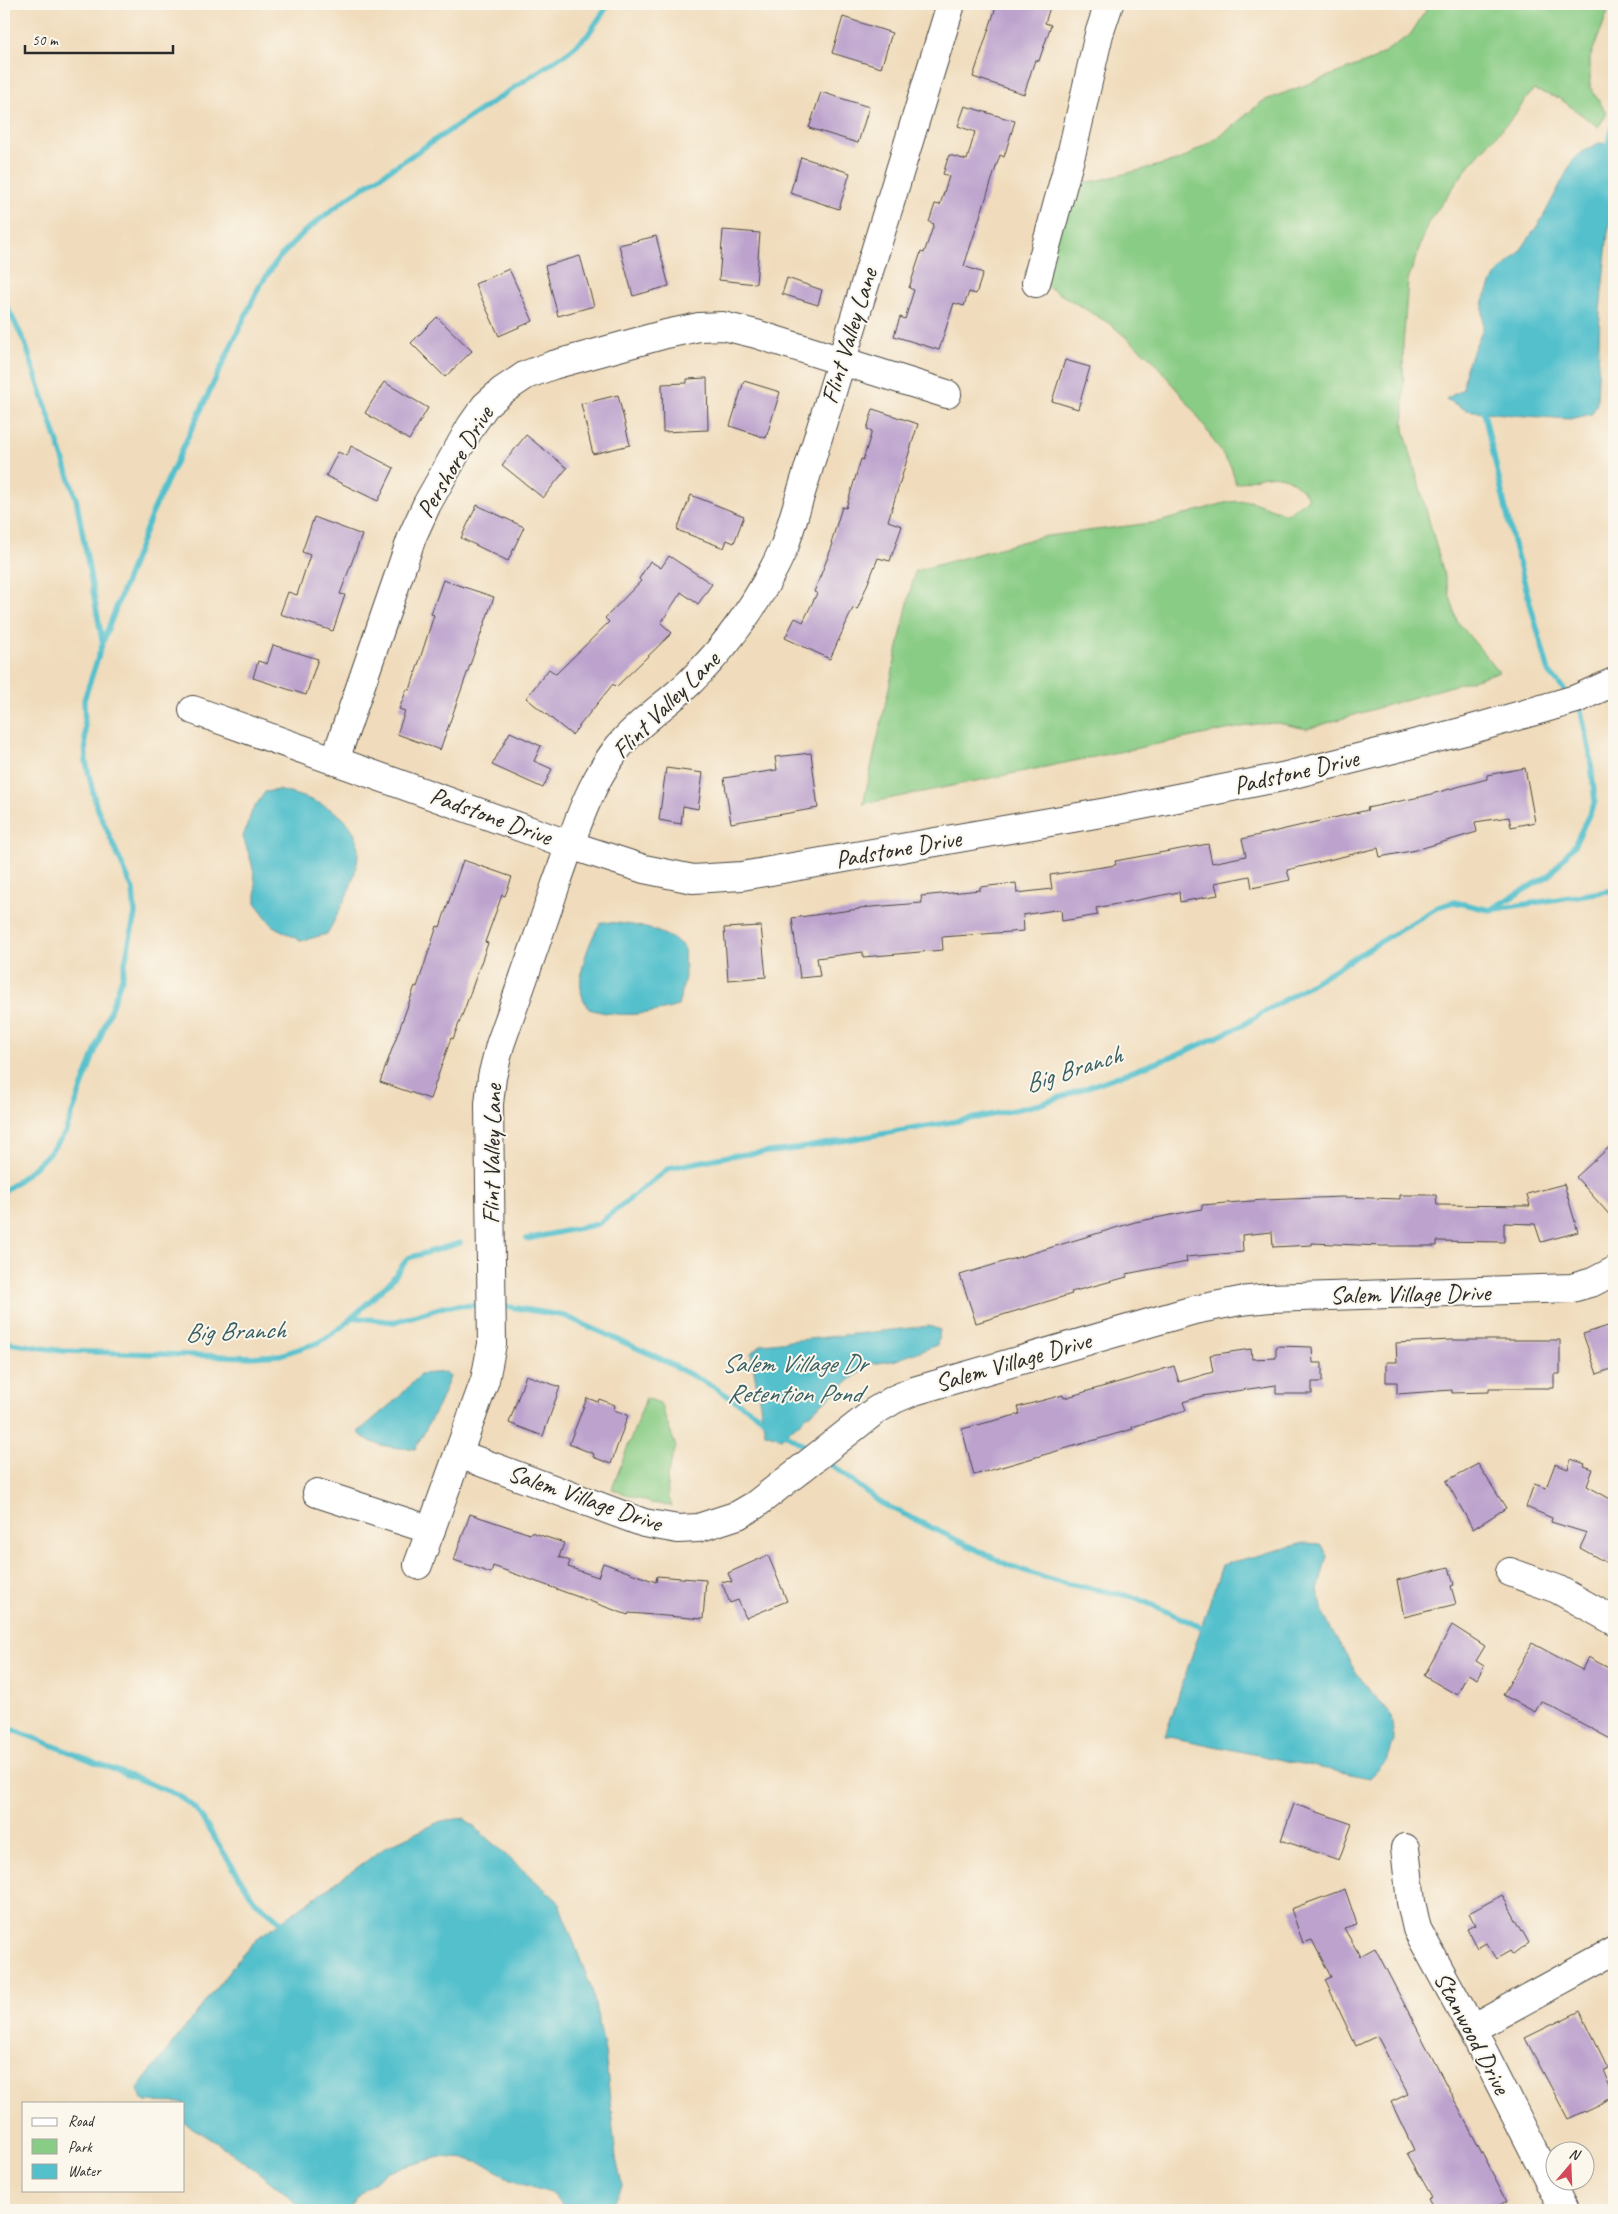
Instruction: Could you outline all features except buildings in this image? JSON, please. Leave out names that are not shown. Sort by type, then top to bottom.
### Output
[{"type":"street","name":"Flint Valley Lane","points":[[418,1565],[485,1380],[492,1344],[488,1104],[500,1045],[578,822],[595,784],[617,749],[688,684],[721,650],[751,611],[786,545],[951,4]]},
{"type":"street","points":[[1036,283],[1072,151],[1099,34],[1109,4]]},
{"type":"street","name":"Pershore Drive","points":[[335,760],[412,537],[426,504],[471,426],[485,406],[502,391],[526,375],[553,365],[666,334],[698,327],[723,326],[756,334],[947,394]]},
{"type":"street","name":"Padstone Drive","points":[[193,710],[570,845],[669,876],[692,879],[742,876],[1107,812],[1282,777],[1469,730],[1576,699],[1614,682]]},
{"type":"street","name":"Salem Village Drive","points":[[459,1454],[644,1523],[678,1529],[698,1528],[738,1515],[755,1505],[875,1411],[895,1399],[933,1386],[1194,1310],[1240,1301],[1270,1298],[1572,1288],[1593,1282],[1614,1271]]},
{"type":"street","points":[[317,1494],[430,1530]]},
{"type":"street","points":[[1510,1572],[1557,1589],[1614,1621]]},
{"type":"street","name":"Stanwood Drive","points":[[1405,1848],[1411,1902],[1417,1929],[1472,2029],[1564,2210]]},
{"type":"street","points":[[1472,2029],[1614,1951]]},
{"type":"green space","points":[[1430,4],[1611,4],[1590,58],[1590,87],[1607,114],[1598,127],[1559,98],[1533,90],[1513,117],[1469,165],[1428,223],[1408,280],[1403,346],[1404,430],[1457,621],[1499,672],[1307,729],[1278,723],[1256,724],[863,804],[915,571],[1040,537],[1159,522],[1228,502],[1250,501],[1287,514],[1309,498],[1292,481],[1284,477],[1268,476],[1236,484],[1231,467],[1194,411],[1152,359],[1110,324],[1025,273],[1073,183],[1096,181],[1180,160],[1223,134],[1263,101],[1374,59],[1410,35]]},
{"type":"green space","points":[[646,1398],[660,1403],[676,1447],[667,1476],[668,1496],[672,1506],[651,1503],[612,1489]]},
{"type":"water","points":[[1599,143],[1613,144],[1614,146],[1614,207],[1608,232],[1600,311],[1597,403],[1592,414],[1570,419],[1466,410],[1446,399],[1463,389],[1466,368],[1483,328],[1483,302],[1495,276],[1518,254],[1542,219],[1573,160],[1584,151]]},
{"type":"water","points":[[278,790],[311,800],[334,812],[349,825],[357,841],[357,860],[352,882],[327,934],[301,941],[273,926],[256,904],[256,886],[253,870],[243,837],[252,811],[265,792]]},
{"type":"water","points":[[601,922],[623,924],[656,931],[684,947],[685,977],[678,1006],[656,1012],[634,1014],[611,1014],[589,1009],[582,995],[582,968],[589,947]]},
{"type":"water","name":"Salem Village Dr Retention Pond","points":[[929,1326],[940,1330],[937,1345],[893,1361],[869,1364],[781,1438],[765,1433],[751,1353],[762,1344]]},
{"type":"water","points":[[446,1372],[450,1377],[439,1404],[415,1449],[377,1444],[363,1437],[358,1432],[398,1398],[421,1374]]},
{"type":"water","points":[[1304,1543],[1321,1544],[1327,1556],[1318,1590],[1324,1616],[1356,1673],[1391,1715],[1394,1741],[1387,1761],[1370,1778],[1165,1736],[1222,1565]]},
{"type":"water","points":[[464,1818],[558,1901],[592,1990],[605,2052],[616,2158],[622,2186],[610,2210],[567,2210],[553,2194],[510,2180],[489,2166],[467,2159],[440,2157],[388,2171],[364,2190],[348,2210],[304,2210],[246,2163],[185,2124],[185,2102],[145,2102],[137,2089],[242,1955],[259,1937],[386,1847],[441,1821]]},
{"type":"waterway","points":[[4,1191],[37,1165],[65,1133],[122,978],[135,914],[133,890],[96,805],[86,762],[84,700],[103,642],[153,511],[259,287],[278,259],[304,232],[346,199],[568,52],[587,36],[609,4]]},
{"type":"waterway","points":[[1606,150],[1614,123]]},
{"type":"waterway","points":[[4,301],[25,343],[76,498],[102,640]]},
{"type":"waterway","points":[[1482,404],[1513,541],[1549,672],[1567,693]]},
{"type":"waterway","points":[[1493,908],[1550,875],[1575,844],[1595,802],[1590,753],[1581,711],[1577,706]]},
{"type":"waterway","name":"Big Branch","points":[[527,1239],[598,1224],[669,1168],[729,1156],[789,1150],[981,1117],[1041,1104],[1182,1053],[1241,1026],[1438,907],[1454,902],[1490,910],[1614,890]]},
{"type":"waterway","name":"Big Branch","points":[[4,1342],[62,1351],[251,1357],[280,1355],[320,1342],[343,1326],[391,1281],[408,1258],[460,1243]]},
{"type":"waterway","points":[[352,1317],[394,1322],[447,1306],[484,1305]]},
{"type":"waterway","points":[[499,1305],[565,1316],[659,1358],[714,1387],[767,1421]]},
{"type":"waterway","points":[[781,1431],[811,1450]]},
{"type":"waterway","points":[[825,1460],[881,1503],[1008,1565],[1054,1581],[1134,1597],[1208,1630]]},
{"type":"waterway","points":[[4,1726],[178,1795],[196,1809],[254,1900],[285,1925]]}]
